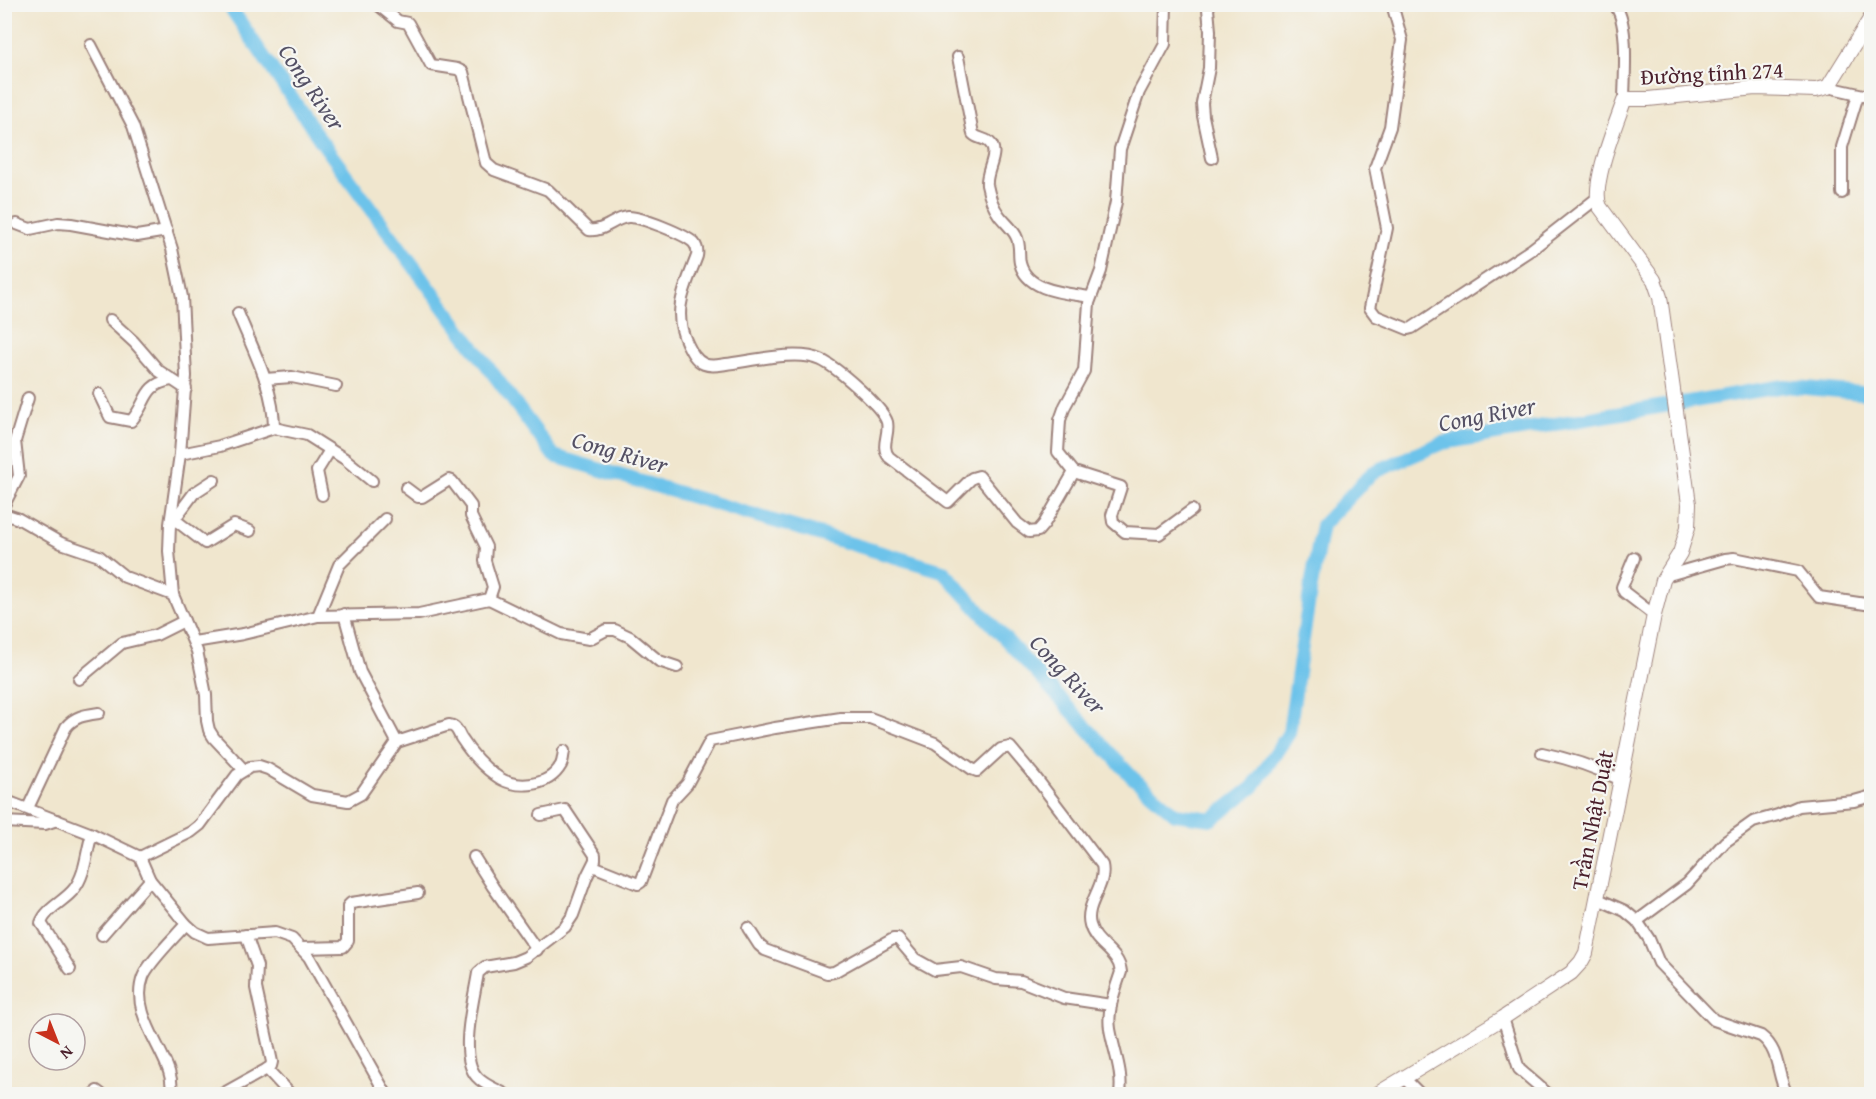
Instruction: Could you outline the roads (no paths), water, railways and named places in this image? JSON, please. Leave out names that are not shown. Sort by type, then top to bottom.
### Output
[{"type":"main road","points":[[1828,87],[1872,16]]},
{"type":"main road","name":"Đường tỉnh 274","points":[[1596,199],[1604,158],[1624,101],[1628,99],[1755,88],[1816,90],[1828,87]]},
{"type":"main road","name":"Trần Nhật Duật","points":[[1377,1095],[1503,1018],[1571,973],[1586,953],[1654,615],[1665,576],[1680,553],[1688,527],[1689,504],[1660,297],[1654,280],[1596,199]]},
{"type":"street","points":[[377,4],[398,21],[408,23],[431,65],[463,72],[486,163],[494,170],[548,190],[589,230],[598,230],[618,219],[635,217],[686,237],[696,245],[698,256],[682,295],[680,306],[683,334],[698,360],[711,366],[782,356],[808,357],[822,361],[869,398],[885,419],[888,429],[885,449],[889,457],[948,502],[972,478],[978,476],[1017,523],[1029,532],[1038,531],[1044,524],[1074,472]]},
{"type":"street","points":[[1166,4],[1165,44],[1139,92],[1120,149],[1116,202],[1101,271],[1090,297],[1084,371],[1060,420],[1058,452],[1074,472],[1121,488],[1112,515],[1113,522],[1125,532],[1156,535],[1191,510]]},
{"type":"street","points":[[1210,4],[1208,9],[1209,68],[1202,103],[1212,158]]},
{"type":"street","points":[[1392,4],[1402,40],[1390,127],[1375,168],[1387,228],[1370,308],[1372,313],[1408,329],[1412,328],[1532,249],[1596,199]]},
{"type":"street","points":[[1614,4],[1622,22],[1624,101]]},
{"type":"street","points":[[92,45],[133,126],[167,231],[182,297],[186,389],[169,551],[173,595],[194,642],[206,695],[209,730],[244,770]]},
{"type":"street","points":[[958,57],[973,134],[976,138],[990,143],[994,148],[988,172],[988,189],[999,215],[1018,238],[1020,263],[1024,272],[1041,286],[1055,291],[1090,297]]},
{"type":"street","points":[[1828,87],[1872,97]]},
{"type":"street","points":[[1842,193],[1842,147],[1858,95]]},
{"type":"street","points":[[17,224],[30,229],[71,224],[129,235],[167,231]]},
{"type":"street","points":[[238,314],[265,379],[274,428]]},
{"type":"street","points":[[110,320],[171,380],[186,389]]},
{"type":"street","points":[[265,379],[292,377],[336,386]]},
{"type":"street","points":[[99,394],[111,417],[131,421],[149,390],[161,382],[171,380]]},
{"type":"street","points":[[4,505],[19,476],[15,441],[28,398]]},
{"type":"street","points":[[180,454],[220,446],[274,428],[307,435],[372,480]]},
{"type":"street","points":[[322,495],[317,471],[330,450]]},
{"type":"street","points":[[172,522],[194,493],[214,480]]},
{"type":"street","points":[[406,488],[422,497],[449,480],[471,506],[471,516],[486,547],[486,565],[493,587],[489,598]]},
{"type":"street","points":[[4,514],[19,519],[62,543],[99,556],[125,577],[173,595]]},
{"type":"street","points":[[318,616],[339,565],[385,519]]},
{"type":"street","points":[[172,522],[205,543],[234,525],[250,531]]},
{"type":"street","points":[[1634,558],[1622,587],[1624,592],[1654,615]]},
{"type":"street","points":[[1665,576],[1734,558],[1798,571],[1819,597],[1872,605]]},
{"type":"street","points":[[194,642],[243,634],[318,616],[419,614],[489,598],[561,634],[589,639],[606,630],[615,630],[630,637],[659,661],[677,667]]},
{"type":"street","points":[[344,615],[365,685],[398,742]]},
{"type":"street","points":[[79,679],[122,643],[156,635],[184,621]]},
{"type":"street","points":[[28,808],[71,720],[79,716],[99,713]]},
{"type":"street","points":[[593,866],[638,884],[641,882],[672,800],[687,784],[710,741],[841,718],[870,718],[935,743],[978,771],[1001,749],[1010,747],[1031,771],[1102,865],[1103,878],[1089,918],[1094,933],[1117,958],[1120,965],[1121,972],[1111,1005],[1110,1028],[1120,1067],[1120,1095]]},
{"type":"street","points":[[140,857],[191,832],[200,825],[237,775],[244,770],[260,766],[312,795],[348,801],[361,794],[398,742],[453,725],[469,750],[484,766],[497,777],[516,785],[526,786],[547,777],[561,764],[564,752]]},
{"type":"street","points":[[1542,753],[1579,762],[1621,780]]},
{"type":"street","points":[[1636,921],[1687,884],[1725,842],[1753,822],[1799,806],[1854,801],[1872,795]]},
{"type":"street","points":[[4,800],[92,834],[140,857],[150,880],[186,924],[201,936],[208,938],[274,933],[283,935],[302,948],[386,1095]]},
{"type":"street","points":[[505,1095],[477,1077],[469,1063],[469,1027],[478,973],[485,967],[514,962],[537,950],[569,922],[595,860],[594,850],[568,813],[561,810],[541,815]]},
{"type":"street","points":[[4,822],[45,824],[57,820]]},
{"type":"street","points":[[70,969],[41,927],[41,923],[45,915],[71,893],[80,881],[92,834]]},
{"type":"street","points":[[474,857],[537,950]]},
{"type":"street","points":[[102,935],[150,880]]},
{"type":"street","points":[[302,948],[346,945],[348,906],[351,903],[418,893]]},
{"type":"street","points":[[1598,899],[1625,911],[1636,921],[1649,939],[1659,963],[1714,1020],[1761,1036],[1767,1041],[1777,1059],[1787,1095]]},
{"type":"street","points":[[170,1095],[171,1088],[166,1066],[148,1030],[141,1008],[142,980],[147,970],[186,924]]},
{"type":"street","points":[[748,928],[765,950],[821,972],[834,972],[893,939],[898,939],[915,959],[935,970],[961,967],[996,979],[1021,981],[1064,998],[1111,1005]]},
{"type":"street","points":[[222,1095],[267,1069],[272,1062],[256,988],[257,966],[246,935]]},
{"type":"street","points":[[1503,1018],[1519,1069],[1548,1095]]},
{"type":"street","points":[[267,1069],[290,1095]]},
{"type":"street","points":[[1404,1078],[1420,1095]]},
{"type":"waterway","name":"Cong River","points":[[228,4],[321,141],[554,456],[943,571],[1132,777],[1175,814],[1212,819],[1253,787],[1289,733],[1322,525],[1372,473],[1442,443],[1784,386],[1872,394]]}]
